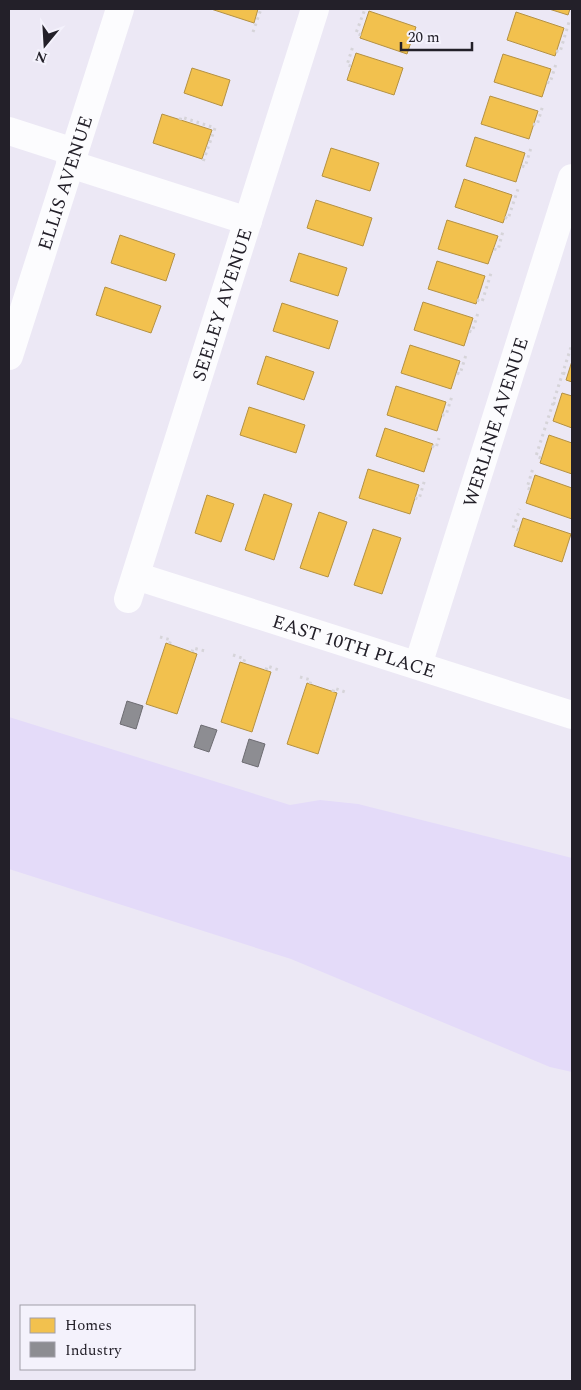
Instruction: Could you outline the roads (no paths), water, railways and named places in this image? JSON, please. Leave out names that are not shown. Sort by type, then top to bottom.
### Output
[{"type":"street","name":"ELLIS AVENUE","points":[[9,356],[120,9]]},
{"type":"street","name":"SEELEY AVENUE","points":[[132,588],[315,9]]},
{"type":"street","points":[[9,132],[72,158],[248,221]]},
{"type":"street","name":"WERLINE AVENUE","points":[[418,665],[572,178]]},
{"type":"street","name":"EAST 10TH PLACE","points":[[132,588],[418,665],[572,715]]}]
